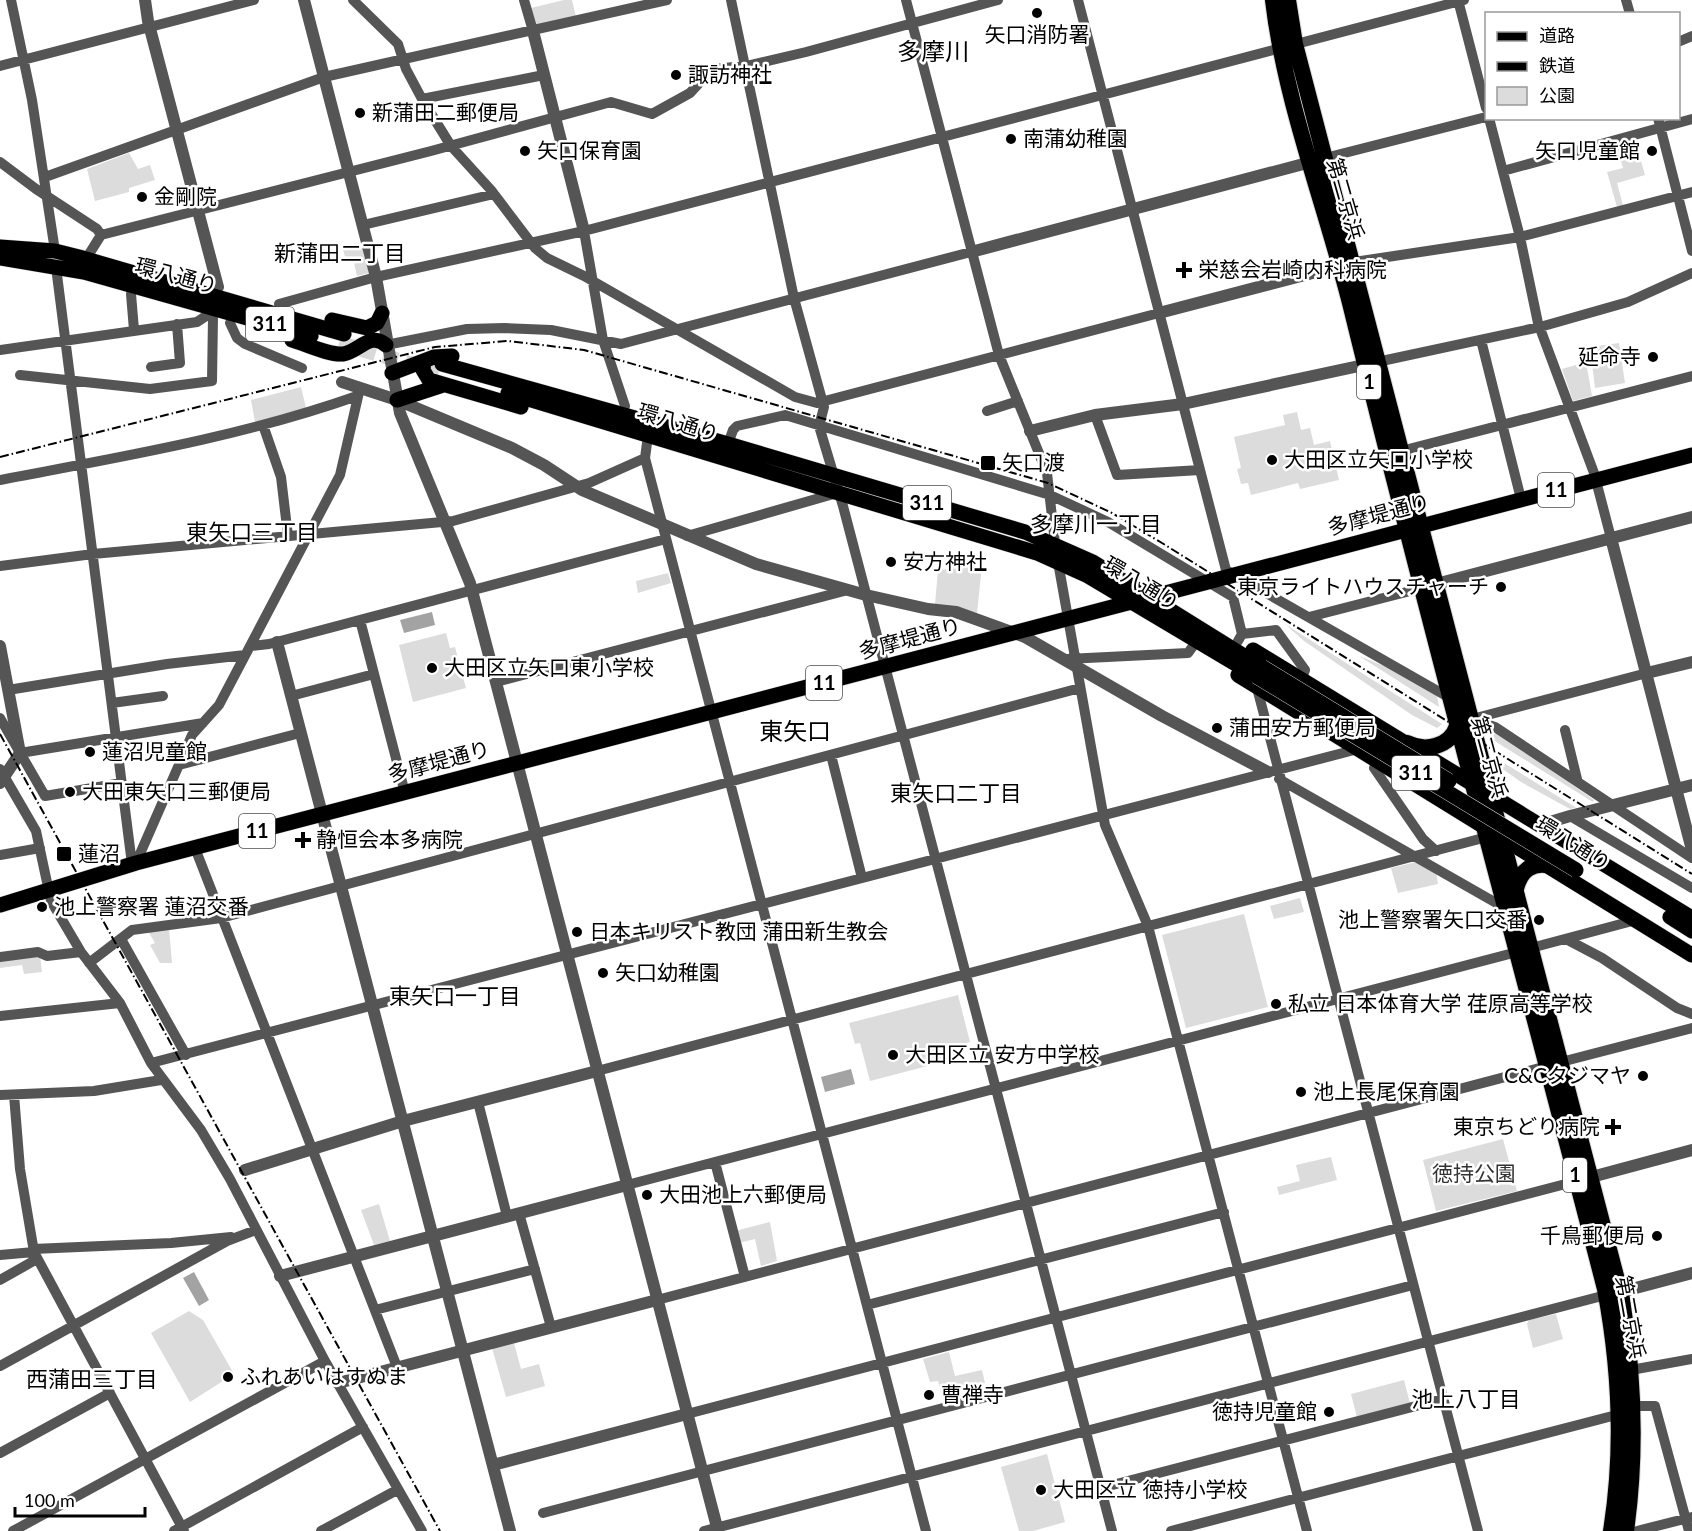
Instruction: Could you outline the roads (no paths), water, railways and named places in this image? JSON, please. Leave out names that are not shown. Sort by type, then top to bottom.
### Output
[{"type":"highway","name":"第二京浜","points":[[1273,0],[1347,264],[1464,723],[1490,794],[1491,833],[1505,908],[1524,950]]},
{"type":"highway","name":"第二京浜","points":[[1288,0],[1288,47]]},
{"type":"highway","name":"第二京浜","points":[[1371,364],[1401,451],[1414,527]]},
{"type":"highway","name":"第二京浜","points":[[1429,586],[1450,698],[1464,723],[1472,783],[1516,889],[1524,950],[1631,1371],[1611,1531]]},
{"type":"highway","points":[[1407,743],[1421,748],[1435,746],[1449,740],[1464,723]]},
{"type":"highway","points":[[1516,889],[1520,876],[1530,866],[1540,864],[1551,866]]},
{"type":"highway","name":"第二京浜","points":[[1613,1294],[1615,1354],[1627,1410],[1633,1463],[1626,1531]]},
{"type":"main road","name":"環八通り","points":[[0,247],[55,251],[83,263],[345,335]]},
{"type":"main road","name":"環八通り","points":[[0,258],[56,267],[83,263]]},
{"type":"main road","points":[[83,263],[135,263],[279,304],[345,335],[361,336],[360,347]]},
{"type":"main road","points":[[83,263],[108,287],[339,354],[354,351],[375,340],[386,345]]},
{"type":"main road","points":[[345,335],[371,327],[382,313]]},
{"type":"main road","points":[[392,373],[424,361],[442,355],[454,356],[625,406],[674,424],[689,441],[646,451],[442,374],[425,375],[424,361]]},
{"type":"main road","name":"環八通り","points":[[442,374],[689,441],[837,493],[1014,545],[1058,562],[1131,602],[1692,931]]},
{"type":"main road","points":[[397,400],[442,374]]},
{"type":"main road","name":"環八通り","points":[[689,441],[728,444],[1055,543],[1093,562],[1189,619],[1259,677]]},
{"type":"main road","name":"多摩堤通り","points":[[0,905],[134,863],[1692,455]]},
{"type":"main road","points":[[1189,619],[1240,637],[1302,679],[1544,827],[1685,908],[1692,918]]},
{"type":"main road","points":[[1259,677],[1358,749],[1491,833],[1551,866],[1692,956]]},
{"type":"main road","name":"環八通り","points":[[1578,866],[1692,943]]},
{"type":"street","points":[[11,0],[25,62],[55,251]]},
{"type":"street","points":[[145,0],[150,28],[218,287]]},
{"type":"street","points":[[0,66],[25,62],[254,0]]},
{"type":"street","points":[[304,0],[376,276],[386,345],[400,413],[472,590],[717,1529]]},
{"type":"street","points":[[353,0],[393,37],[422,99],[451,146],[494,194],[530,243],[547,258],[594,281],[674,330],[795,398],[817,403],[1347,264],[1520,237],[1692,192]]},
{"type":"street","points":[[524,0],[584,231],[603,340],[625,406]]},
{"type":"street","points":[[45,177],[324,76],[667,0]]},
{"type":"street","points":[[730,0],[794,297],[824,407],[819,426],[837,493],[843,506],[1112,1531]]},
{"type":"street","points":[[906,0],[999,355],[1047,473],[1055,543]]},
{"type":"street","points":[[83,263],[101,235],[451,146],[611,102],[652,114],[690,93],[712,69],[746,66],[998,0]]},
{"type":"street","points":[[1078,0],[1227,570],[1450,698]]},
{"type":"street","points":[[279,304],[376,276],[584,231],[1460,0],[1485,104]]},
{"type":"street","points":[[422,99],[544,75]]},
{"type":"street","points":[[386,345],[467,329],[505,328],[551,330],[621,344],[1318,160],[1485,119]]},
{"type":"street","points":[[1503,171],[1659,123],[1692,119]]},
{"type":"street","points":[[1489,120],[1520,237],[1540,327],[1596,480],[1692,850]]},
{"type":"street","points":[[1659,123],[1692,251]]},
{"type":"street","points":[[0,162],[97,229],[101,235]]},
{"type":"street","points":[[363,225],[494,194]]},
{"type":"street","points":[[56,267],[134,863]]},
{"type":"street","points":[[1030,431],[1095,416],[1183,404],[1540,327],[1628,302],[1692,273]]},
{"type":"street","points":[[131,294],[134,330]]},
{"type":"street","points":[[0,350],[197,322],[210,316],[212,381],[150,389],[20,375]]},
{"type":"street","points":[[230,322],[237,338],[244,344],[302,368]]},
{"type":"street","points":[[151,367],[180,363],[177,324]]},
{"type":"street","points":[[1481,340],[1521,500]]},
{"type":"street","points":[[1401,451],[1692,376]]},
{"type":"street","points":[[342,382],[358,392],[397,400],[512,448],[577,486],[687,536],[756,564],[866,595],[928,609],[956,612],[1025,637],[1273,771],[1283,781],[1505,908]]},
{"type":"street","points":[[0,480],[165,450],[263,425],[358,392]]},
{"type":"street","points":[[134,863],[192,735],[219,705],[311,533],[343,467],[347,435],[358,392]]},
{"type":"street","points":[[987,411],[1018,401]]},
{"type":"street","points":[[728,444],[737,426],[780,415],[1050,495],[1108,522],[1233,597],[1240,637],[1276,630],[1305,670],[1302,679]]},
{"type":"street","points":[[1095,416],[1117,475],[1200,470]]},
{"type":"street","points":[[263,425],[281,477],[288,536]]},
{"type":"street","points":[[0,566],[93,554],[445,522],[577,486],[646,451],[662,525],[926,1531]]},
{"type":"street","points":[[687,536],[837,493]]},
{"type":"street","points":[[1309,617],[1692,517]]},
{"type":"street","points":[[8,690],[248,651],[666,539]]},
{"type":"street","points":[[1058,562],[1072,662],[1080,688],[1103,815],[1148,926],[1307,1531]]},
{"type":"street","points":[[496,682],[848,590]]},
{"type":"street","points":[[360,620],[405,793]]},
{"type":"street","points":[[277,642],[510,1531]]},
{"type":"street","points":[[1072,662],[1188,652],[1196,642]]},
{"type":"street","points":[[0,646],[20,753]]},
{"type":"street","points":[[1464,723],[1692,662]]},
{"type":"street","points":[[291,696],[374,675]]},
{"type":"street","points":[[1259,677],[1273,771]]},
{"type":"street","points":[[88,963],[132,930],[221,918],[1080,688]]},
{"type":"street","points":[[112,703],[163,696]]},
{"type":"street","points":[[0,718],[45,796],[122,783]]},
{"type":"street","points":[[203,723],[20,753],[1,776],[36,831],[51,901],[88,963],[120,1003],[161,1080],[201,1130],[325,1361],[422,1531]]},
{"type":"street","points":[[1464,723],[1495,727],[1692,858]]},
{"type":"street","points":[[1565,730],[1576,779]]},
{"type":"street","points":[[179,765],[300,733]]},
{"type":"street","points":[[151,1063],[1358,749]]},
{"type":"street","points":[[831,755],[862,878]]},
{"type":"street","points":[[1378,761],[1374,768],[1423,839],[1436,850]]},
{"type":"street","points":[[1283,781],[1478,1531]]},
{"type":"street","points":[[1528,852],[1544,827],[1550,822],[1692,784]]},
{"type":"street","points":[[1570,816],[1692,888]]},
{"type":"street","points":[[239,1173],[403,1122],[1416,857],[1491,833]]},
{"type":"street","points":[[0,855],[40,848]]},
{"type":"street","points":[[195,848],[397,1367]]},
{"type":"street","points":[[280,1276],[1636,920]]},
{"type":"street","points":[[121,939],[186,1055]]},
{"type":"street","points":[[1566,939],[1602,958],[1677,1008],[1692,1014]]},
{"type":"street","points":[[0,957],[38,952],[47,956],[81,952]]},
{"type":"street","points":[[0,1016],[120,1003]]},
{"type":"street","points":[[338,1383],[1692,1028]]},
{"type":"street","points":[[0,1095],[94,1091],[161,1080]]},
{"type":"street","points":[[14,1095],[20,1169],[34,1254],[146,1459],[180,1530],[363,1427]]},
{"type":"street","points":[[478,1102],[513,1215],[535,1269],[551,1327]]},
{"type":"street","points":[[492,1465],[1692,1150]]},
{"type":"street","points":[[715,1162],[745,1277]]},
{"type":"street","points":[[867,1305],[1224,1212]]},
{"type":"street","points":[[0,1366],[73,1325],[256,1230]]},
{"type":"street","points":[[0,1255],[241,1236]]},
{"type":"street","points":[[0,1280],[34,1254]]},
{"type":"street","points":[[375,1310],[535,1269]]},
{"type":"street","points":[[704,1531],[1692,1273]]},
{"type":"street","points":[[543,1513],[1413,1285]]},
{"type":"street","points":[[1631,1371],[1692,1359]]},
{"type":"street","points":[[13,1531],[325,1361]]},
{"type":"street","points":[[0,1453],[110,1393]]},
{"type":"street","points":[[1101,1488],[1443,1399]]},
{"type":"street","points":[[1171,1531],[1627,1410],[1655,1406],[1689,1518],[1689,1531]]},
{"type":"street","points":[[324,1530],[398,1490]]},
{"type":"street","points":[[1637,1531],[1689,1518]]},
{"type":"tunnel","points":[[339,343],[439,372]]},
{"type":"railway","points":[[0,457],[435,347],[508,341],[584,350],[1048,483],[1112,513],[1692,874]]},
{"type":"railway","points":[[0,734],[440,1531]]},
{"type":"place","name":"矢口消防署","points":[[1037,13]]},
{"type":"place","name":"諏訪神社","points":[[676,75]]},
{"type":"place","name":"新蒲田二郵便局","points":[[360,113]]},
{"type":"place","name":"南蒲幼稚園","points":[[1011,139]]},
{"type":"place","name":"矢口保育園","points":[[525,151]]},
{"type":"place","name":"矢口児童館","points":[[1652,151]]},
{"type":"place","name":"金剛院","points":[[142,197]]},
{"type":"place","name":"栄慈会岩崎内科病院","points":[[1184,270]]},
{"type":"place","name":"延命寺","points":[[1653,357]]},
{"type":"place","name":"大田区立矢口小学校","points":[[1272,460]]},
{"type":"place","name":"矢口渡","points":[[988,463]]},
{"type":"place","name":"安方神社","points":[[891,562]]},
{"type":"place","name":"東京ライトハウスチャーチ","points":[[1501,587]]},
{"type":"place","name":"大田区立矢口東小学校","points":[[432,668]]},
{"type":"place","name":"蒲田安方郵便局","points":[[1217,728]]},
{"type":"place","name":"蓮沼児童館","points":[[90,752]]},
{"type":"place","name":"大田東矢口三郵便局","points":[[70,792]]},
{"type":"place","name":"静恒会本多病院","points":[[303,840]]},
{"type":"place","name":"蓮沼","points":[[64,854]]},
{"type":"place","name":"池上警察署 蓮沼交番","points":[[42,907]]},
{"type":"place","name":"池上警察署矢口交番","points":[[1539,920]]},
{"type":"place","name":"日本キリスト教団 蒲田新生教会","points":[[577,932]]},
{"type":"place","name":"矢口幼稚園","points":[[603,973]]},
{"type":"place","name":"私立 日本体育大学 荏原高等学校","points":[[1276,1004]]},
{"type":"place","name":"大田区立 安方中学校","points":[[893,1055]]},
{"type":"place","name":"C&Cタジマヤ","points":[[1643,1076]]},
{"type":"place","name":"池上長尾保育園","points":[[1301,1092]]},
{"type":"place","name":"東京ちどり病院","points":[[1613,1127]]},
{"type":"place","name":"大田池上六郵便局","points":[[647,1195]]},
{"type":"place","name":"千鳥郵便局","points":[[1657,1236]]},
{"type":"place","name":"ふれあいはすぬま","points":[[228,1377]]},
{"type":"place","name":"曹禅寺","points":[[929,1395]]},
{"type":"place","name":"徳持児童館","points":[[1329,1412]]},
{"type":"place","name":"大田区立 徳持小学校","points":[[1041,1490]]},
{"type":"district","name":"多摩川","points":[[933,52]]},
{"type":"district","name":"新蒲田二丁目","points":[[340,253]]},
{"type":"district","name":"多摩川一丁目","points":[[1096,524]]},
{"type":"district","name":"東矢口三丁目","points":[[252,532]]},
{"type":"district","name":"東矢口","points":[[795,732]]},
{"type":"district","name":"東矢口二丁目","points":[[956,793]]},
{"type":"district","name":"東矢口一丁目","points":[[455,996]]},
{"type":"district","name":"西蒲田三丁目","points":[[92,1379]]},
{"type":"district","name":"池上八丁目","points":[[1466,1399]]},
{"type":"park label","name":"徳持公園","points":[[1474,1174]]}]
